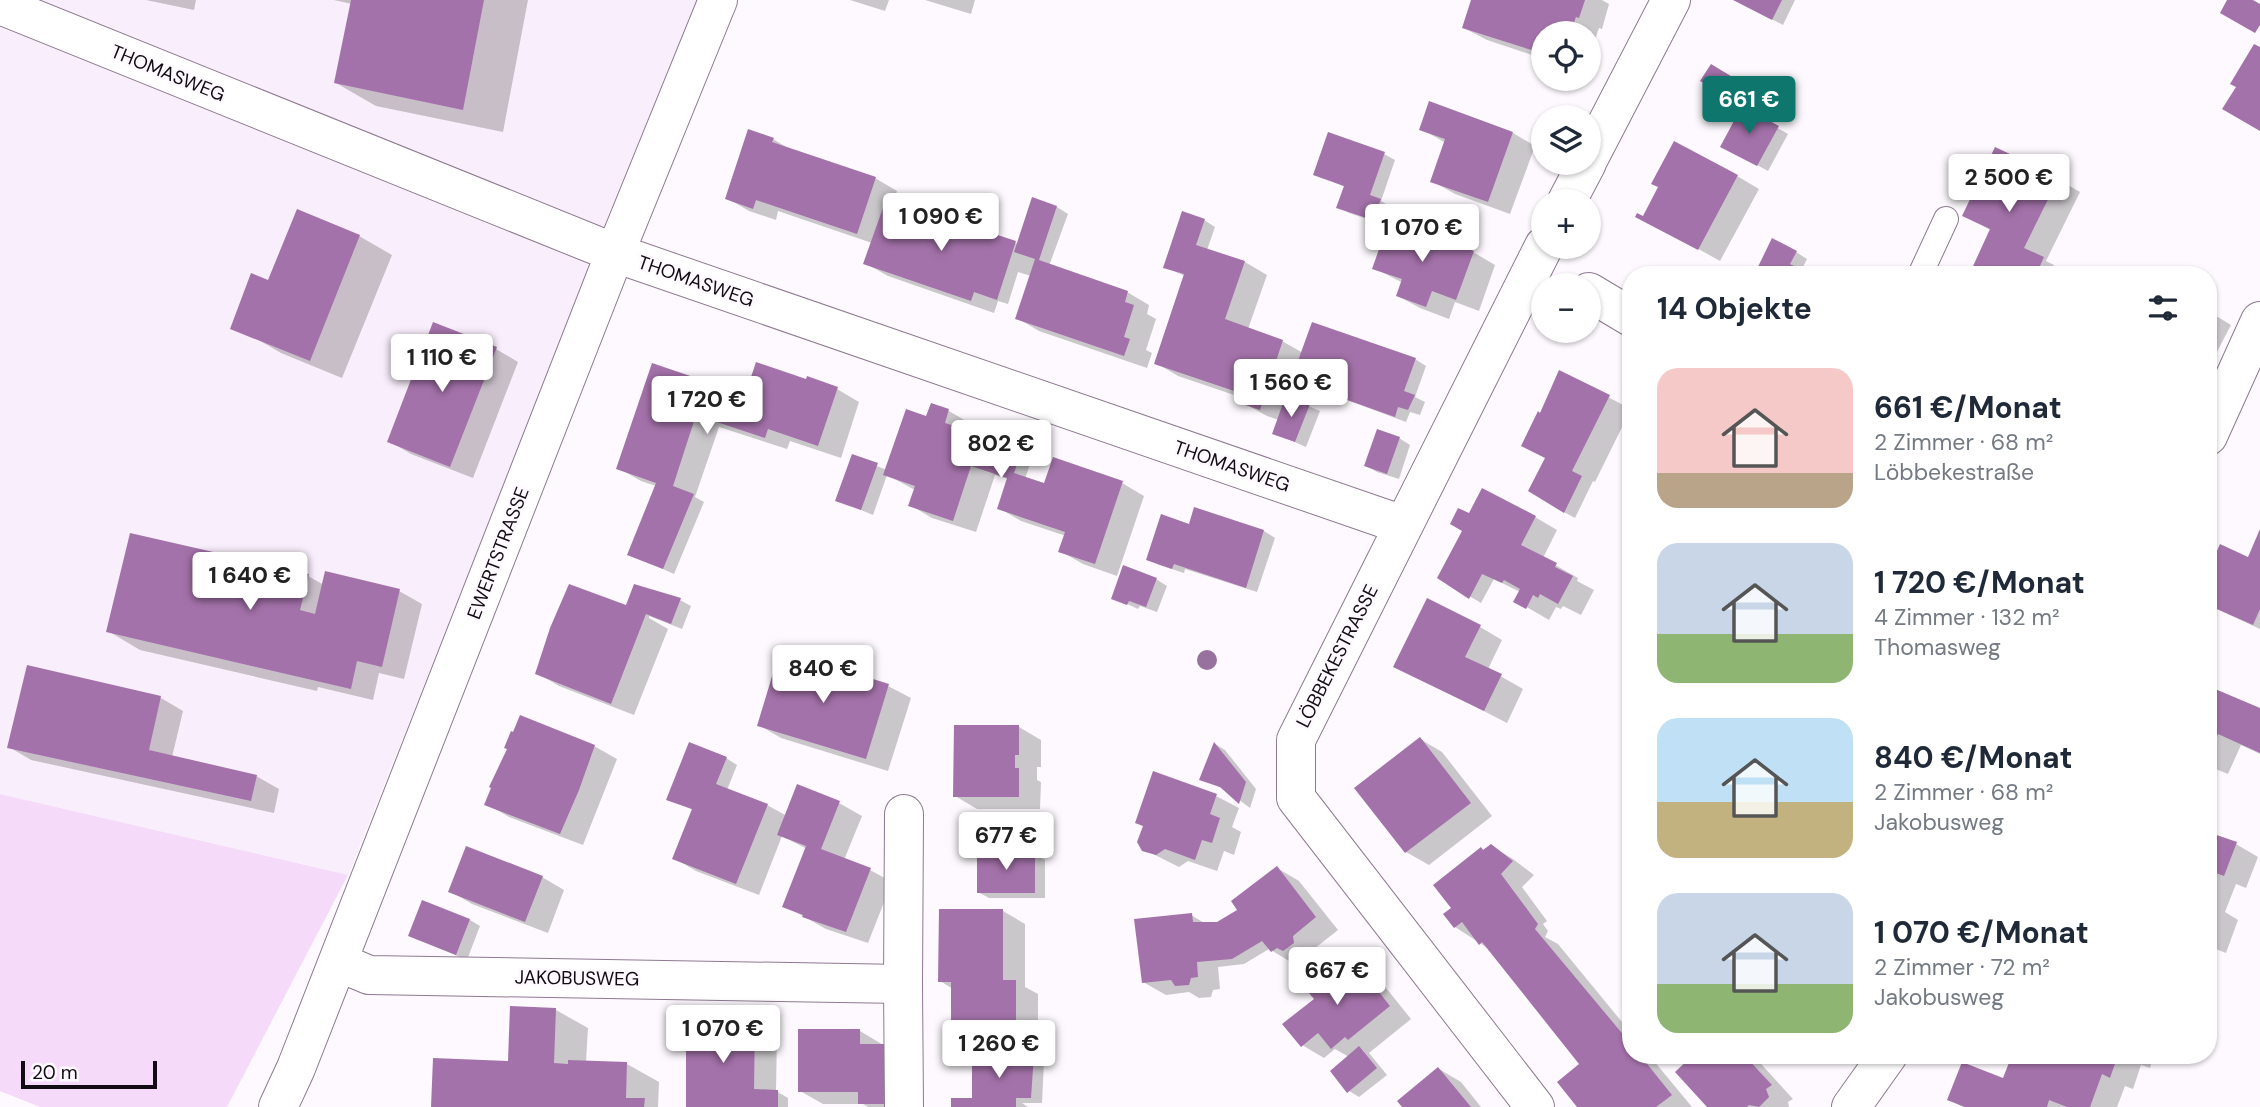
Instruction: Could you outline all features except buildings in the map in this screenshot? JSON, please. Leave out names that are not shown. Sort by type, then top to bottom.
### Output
[{"type":"street","name":"EWERTSTRASSE","points":[[278,1107],[296,1068],[615,253],[718,0]]},
{"type":"street","points":[[1601,136],[1671,0]]},
{"type":"street","name":"THOMASWEG","points":[[0,5],[615,253],[1403,525]]},
{"type":"street","name":"LÖBBEKESTRASSE","points":[[1535,1107],[1296,798],[1296,740],[1537,259]]},
{"type":"street","points":[[1547,259],[1564,273]]},
{"type":"street","points":[[1601,299],[1622,312]]},
{"type":"street","points":[[2217,416],[2260,321]]},
{"type":"street","points":[[904,814],[904,1107]]},
{"type":"street","name":"JAKOBUSWEG","points":[[338,962],[369,975],[903,984]]},
{"type":"street","points":[[1851,1107],[1882,1064]]},
{"type":"lane","points":[[1924,266],[1947,219]]},
{"type":"shaded area","points":[[0,0],[698,0],[348,875],[0,794]]},
{"type":"shaded area","points":[[0,794],[348,875],[227,1107],[40,1107],[0,1091]]}]
